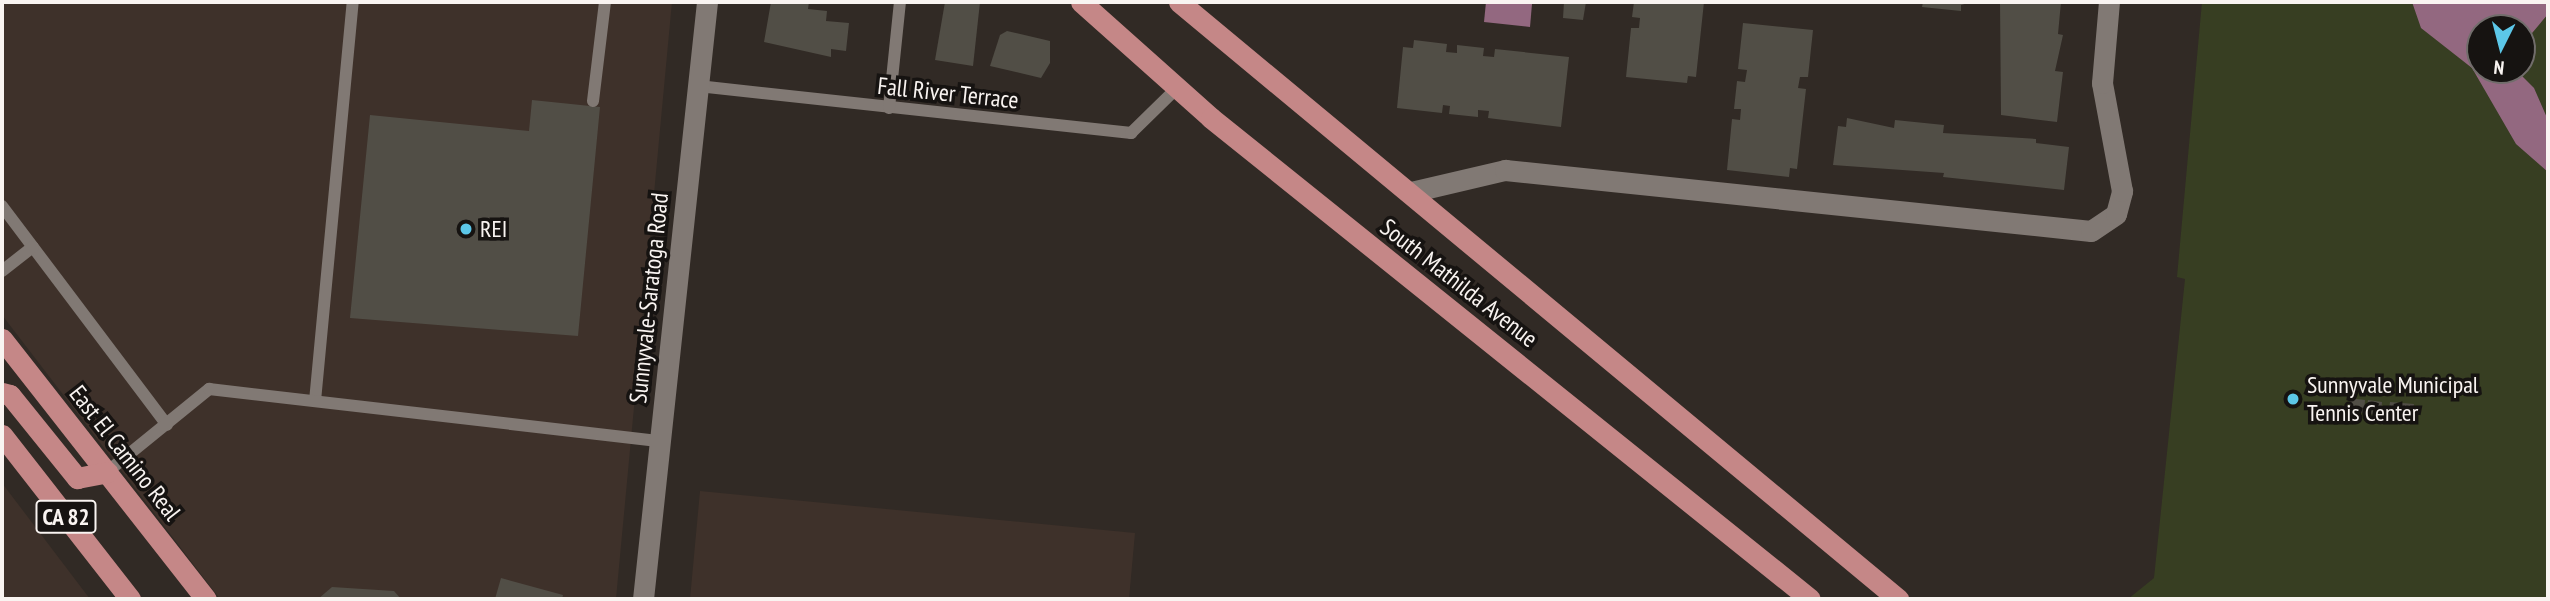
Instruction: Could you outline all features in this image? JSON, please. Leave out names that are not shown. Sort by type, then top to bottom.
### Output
[{"type":"main road","name":"South Mathilda Avenue","points":[[1081,2],[1177,88],[1810,599]]},
{"type":"main road","name":"South Mathilda Avenue","points":[[1179,2],[1898,599]]},
{"type":"main road","name":"East El Camino Real","points":[[2,339],[206,599]]},
{"type":"main road","points":[[2,393],[10,395],[77,478],[107,472]]},
{"type":"main road","name":"CA 82","points":[[2,435],[130,599]]},
{"type":"street","name":"Sunnyvale-Saratoga Road","points":[[643,599],[707,2]]},
{"type":"street","points":[[1411,192],[1506,170],[2091,231],[2116,214],[2122,191],[2102,83],[2109,2]]},
{"type":"lane","points":[[315,401],[353,2]]},
{"type":"lane","points":[[593,101],[605,2]]},
{"type":"lane","points":[[889,108],[900,2]]},
{"type":"lane","name":"Fall River Terrace","points":[[698,86],[1131,133],[1177,88]]},
{"type":"lane","points":[[2,206],[167,425]]},
{"type":"lane","points":[[2,271],[33,247]]},
{"type":"lane","points":[[107,472],[209,390],[660,440]]},
{"type":"shaded area","points":[[2,2],[672,2],[616,599],[220,599],[2,315]]},
{"type":"shaded area","points":[[1486,2],[1532,4],[1530,27],[1484,22]]},
{"type":"shaded area","points":[[2412,2],[2548,2],[2548,14],[2536,28],[2536,14],[2466,14],[2466,63],[2421,28]]},
{"type":"shaded area","points":[[2481,84],[2530,84],[2534,88],[2548,120],[2548,172],[2516,144]]},
{"type":"shaded area","points":[[2,483],[90,599],[2,599]]},
{"type":"shaded area","points":[[700,491],[1135,533],[1129,599],[690,599]]},
{"type":"green space","points":[[2202,2],[2548,2],[2548,599],[2128,599],[2154,578],[2185,279],[2177,277]]},
{"type":"building","points":[[771,2],[809,2],[808,9],[827,11],[826,21],[849,23],[846,51],[831,49],[831,57],[764,42]]},
{"type":"building","points":[[945,2],[980,2],[973,66],[935,60]]},
{"type":"building","points":[[1564,2],[1586,2],[1583,20],[1563,18]]},
{"type":"building","points":[[1634,2],[1704,2],[1696,77],[1688,76],[1687,83],[1626,77],[1631,28],[1639,28],[1640,18],[1632,17]]},
{"type":"building","points":[[1923,2],[1972,2],[1961,5],[1961,11],[1922,7]]},
{"type":"building","points":[[2000,2],[2061,2],[2058,34],[2063,35],[2055,71],[2063,72],[2057,122],[2001,115]]},
{"type":"building","points":[[1743,23],[1813,30],[1808,77],[1800,77],[1798,88],[1806,89],[1797,169],[1790,168],[1789,177],[1727,170],[1732,119],[1740,120],[1741,109],[1734,109],[1737,81],[1745,82],[1747,70],[1738,69]]},
{"type":"building","points":[[1007,31],[1050,41],[1050,63],[1041,78],[990,66],[1000,35]]},
{"type":"building","points":[[1414,40],[1447,44],[1446,52],[1457,53],[1457,45],[1484,48],[1483,56],[1494,57],[1495,49],[1569,57],[1561,127],[1488,118],[1489,111],[1478,110],[1478,117],[1449,114],[1450,106],[1443,105],[1442,113],[1397,108],[1403,47],[1413,48]]},
{"type":"building","points":[[532,100],[600,107],[578,336],[350,318],[370,115],[529,131]]},
{"type":"building","points":[[1847,118],[1894,128],[1895,120],[1944,125],[1943,133],[2036,139],[2036,143],[2069,147],[2064,190],[1943,177],[1944,173],[1833,165],[1838,126],[1846,127]]},
{"type":"building","points":[[2350,398],[2365,400],[2364,413],[2349,412]]},
{"type":"building","points":[[2368,400],[2382,402],[2381,415],[2366,414]]},
{"type":"building","points":[[2390,402],[2414,404],[2412,418],[2388,416]]},
{"type":"building","points":[[501,578],[563,595],[562,599],[495,599]]},
{"type":"building","points":[[332,587],[394,591],[401,599],[318,599]]},
{"type":"place","name":"REI","points":[[466,229]]},
{"type":"place","name":"Sunnyvale Municipal Tennis Center","points":[[2293,399]]}]
